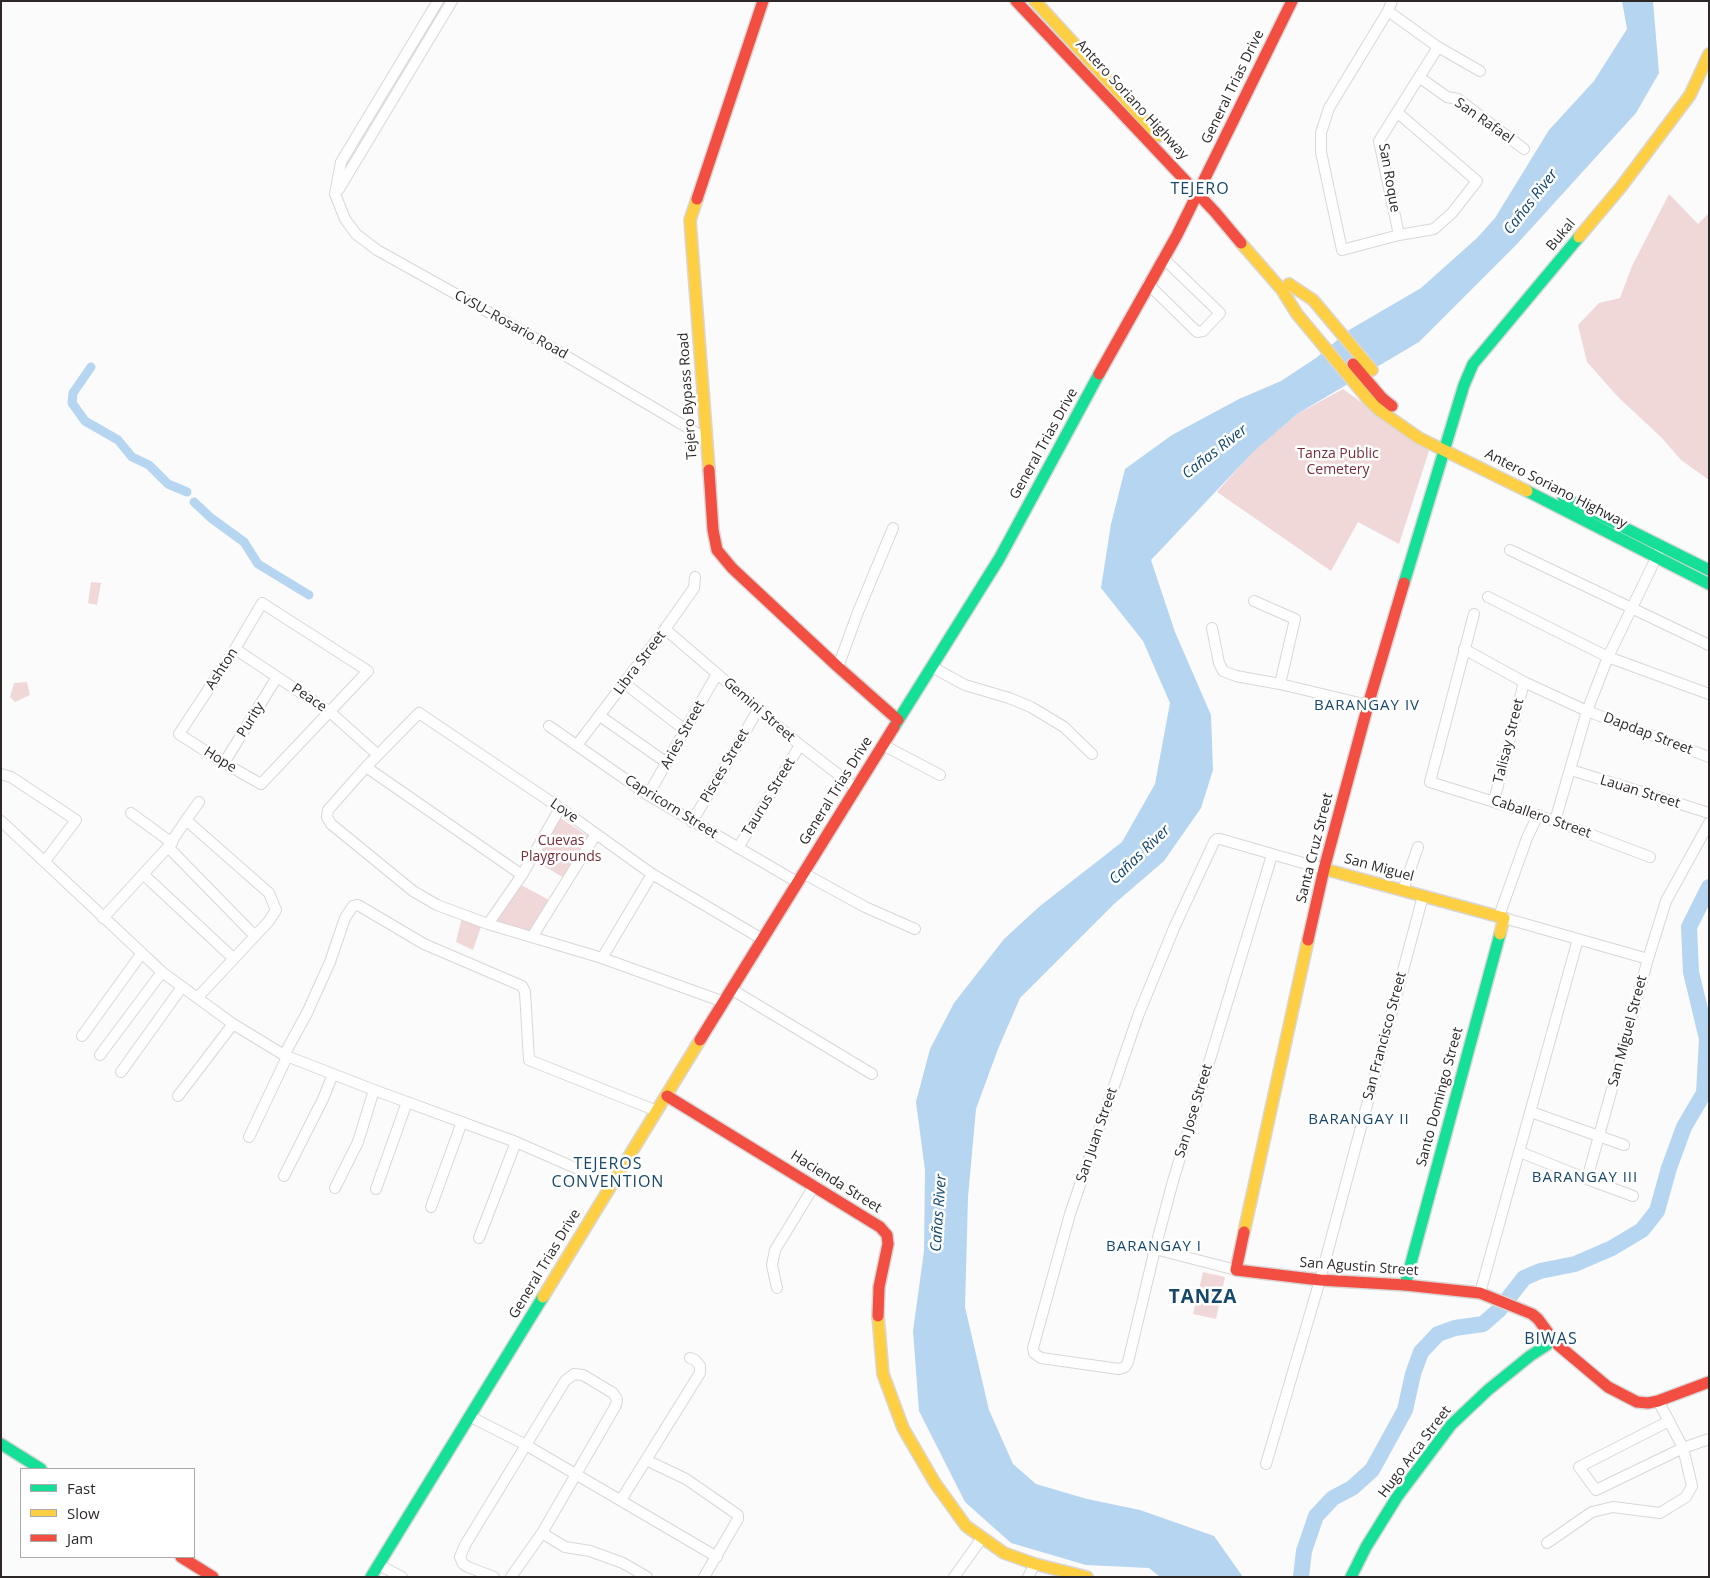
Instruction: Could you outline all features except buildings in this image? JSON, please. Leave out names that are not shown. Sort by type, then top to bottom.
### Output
[{"type":"main road","name":"Tejero Bypass Road","points":[[763,1],[690,220],[713,530],[717,550],[732,568],[898,720]]},
{"type":"main road","name":"Antero Soriano Highway","points":[[1016,1],[1200,188]]},
{"type":"main road","name":"Antero Soriano Highway","points":[[1035,1],[1200,188],[1285,287],[1302,310],[1377,392],[1395,415],[1419,438],[1445,445],[1662,546],[1709,570]]},
{"type":"main road","name":"General Trias Drive","points":[[372,1577],[667,1096],[731,988],[999,558],[1200,188],[1292,1]]},
{"type":"main road","name":"Bukal","points":[[1445,445],[1464,385],[1474,364],[1621,187],[1690,94],[1709,54]]},
{"type":"main road","name":"Antero Soriano Highway","points":[[1285,287],[1313,300],[1337,328],[1377,392]]},
{"type":"main road","name":"Antero Soriano Highway","points":[[1445,445],[1709,584]]},
{"type":"main road","name":"Santa Cruz Street","points":[[1236,1270],[1324,869],[1368,705],[1445,445]]},
{"type":"main road","name":"San Miguel","points":[[1324,869],[1501,917]]},
{"type":"main road","name":"Santo Domingo Street","points":[[1405,1285],[1501,917]]},
{"type":"main road","name":"Hacienda Street","points":[[667,1096],[880,1227],[887,1235],[888,1244],[879,1287],[878,1307],[883,1374],[903,1428],[935,1483],[966,1526],[1004,1553],[1035,1564],[1087,1577]]},
{"type":"main road","name":"San Agustin Street","points":[[1236,1270],[1320,1280],[1405,1285],[1480,1294],[1494,1298],[1522,1309],[1538,1319],[1552,1341],[1602,1382],[1622,1395],[1642,1403],[1658,1401],[1709,1382]]},
{"type":"main road","name":"Hugo Arca Street","points":[[1351,1577],[1366,1547],[1397,1497],[1447,1430],[1483,1394],[1530,1356],[1552,1341]]},
{"type":"main road","points":[[1,1444],[39,1468]]},
{"type":"main road","points":[[183,1558],[213,1577]]},
{"type":"street","points":[[335,194],[341,162],[438,1]]},
{"type":"street","points":[[335,194],[452,1]]},
{"type":"street","points":[[1392,1],[1388,11],[1329,108],[1321,133],[1321,152],[1342,250],[1399,235],[1434,229],[1452,213],[1477,181],[1398,113]]},
{"type":"street","points":[[1388,11],[1438,47],[1480,71]]},
{"type":"street","name":"San Roque","points":[[1399,235],[1380,141],[1438,47]]},
{"type":"street","name":"San Rafael","points":[[1419,77],[1448,97],[1458,99],[1524,149]]},
{"type":"street","name":"CvSU–Rosario Road","points":[[335,194],[350,227],[370,246],[549,346],[705,438]]},
{"type":"street","points":[[1148,284],[1197,332],[1203,332],[1220,313],[1163,258]]},
{"type":"street","points":[[838,667],[858,612],[894,528]]},
{"type":"street","points":[[1555,821],[1587,711],[1608,657],[1662,546]]},
{"type":"street","points":[[1510,550],[1709,644]]},
{"type":"street","name":"Libra Street","points":[[577,745],[694,588],[695,578]]},
{"type":"street","points":[[1488,596],[1608,657],[1709,694]]},
{"type":"street","points":[[1254,601],[1295,619],[1280,684]]},
{"type":"street","name":"Ashton","points":[[179,734],[235,649],[262,603],[368,671],[330,712]]},
{"type":"street","points":[[1464,649],[1474,614]]},
{"type":"street","points":[[1212,628],[1222,671],[1236,676],[1280,684],[1368,705]]},
{"type":"street","name":"Gemini Street","points":[[665,629],[800,745],[856,788]]},
{"type":"street","name":"Peace","points":[[235,649],[330,712],[378,755]]},
{"type":"street","name":"Dapdap Street","points":[[1464,649],[1524,682],[1587,711],[1709,757]]},
{"type":"street","name":"Caballero Street","points":[[1464,649],[1430,782],[1538,815],[1650,857]]},
{"type":"street","points":[[932,667],[965,685],[1009,698],[1031,707],[1064,727],[1092,754]]},
{"type":"street","name":"Aries Street","points":[[648,795],[717,674]]},
{"type":"street","name":"Purity","points":[[224,763],[277,677]]},
{"type":"street","name":"Talisay Street","points":[[1494,801],[1524,682]]},
{"type":"street","points":[[624,683],[686,730]]},
{"type":"street","name":"Pisces Street","points":[[692,822],[758,710]]},
{"type":"street","name":"Hope","points":[[179,734],[261,784],[330,712]]},
{"type":"street","name":"Love","points":[[378,755],[419,713],[560,808],[652,874],[762,939]]},
{"type":"street","points":[[600,716],[667,763]]},
{"type":"street","name":"Capricorn Street","points":[[549,726],[648,795],[738,848],[915,929]]},
{"type":"street","points":[[883,744],[940,775]]},
{"type":"street","name":"Taurus Street","points":[[738,848],[800,745]]},
{"type":"street","points":[[378,755],[328,810],[327,817],[331,824],[414,891],[437,905],[488,924],[602,958],[724,1002]]},
{"type":"street","points":[[366,767],[522,876]]},
{"type":"street","name":"Lauan Street","points":[[1571,770],[1709,813]]},
{"type":"street","points":[[1,774],[11,777],[76,820],[44,861]]},
{"type":"street","points":[[103,918],[170,845],[199,802]]},
{"type":"street","points":[[488,924],[522,876],[560,808]]},
{"type":"street","points":[[131,812],[170,845],[254,935]]},
{"type":"street","points":[[1501,917],[1527,838],[1538,815]]},
{"type":"street","points":[[186,820],[268,893],[276,910],[269,921],[198,997]]},
{"type":"street","points":[[1,821],[162,972],[233,1024],[286,1056],[516,1142],[612,1184]]},
{"type":"street","points":[[1648,959],[1666,901],[1709,823]]},
{"type":"street","points":[[532,937],[596,834]]},
{"type":"street","name":"San Miguel","points":[[1216,839],[1324,869]]},
{"type":"street","name":"San Juan Street","points":[[1123,1368],[1041,1358],[1034,1353],[1033,1348],[1070,1214],[1138,1016],[1174,928],[1216,839]]},
{"type":"street","points":[[1403,890],[1418,848]]},
{"type":"street","name":"San Jose Street","points":[[1123,1368],[1127,1365],[1129,1359],[1154,1248],[1173,1181],[1272,855]]},
{"type":"street","points":[[143,874],[233,958]]},
{"type":"street","points":[[602,958],[652,874]]},
{"type":"street","name":"San Francisco Street","points":[[1266,1464],[1320,1280],[1423,896]]},
{"type":"street","points":[[249,1137],[330,962],[345,918],[353,906],[358,905],[424,944],[522,986],[525,992],[529,1060],[657,1111]]},
{"type":"street","name":"San Miguel Street","points":[[1501,917],[1648,959],[1587,1179]]},
{"type":"street","points":[[1480,1294],[1578,939]]},
{"type":"street","points":[[82,1036],[142,953]]},
{"type":"street","points":[[100,1054],[162,972]]},
{"type":"street","points":[[121,1072],[182,987]]},
{"type":"street","points":[[731,988],[872,1074]]},
{"type":"street","points":[[178,1096],[233,1024]]},
{"type":"street","points":[[284,1176],[323,1099],[333,1074]]},
{"type":"street","points":[[335,1188],[358,1142],[374,1090]]},
{"type":"street","points":[[376,1189],[407,1102]]},
{"type":"street","points":[[1531,1112],[1624,1145]]},
{"type":"street","points":[[431,1207],[462,1122]]},
{"type":"street","points":[[479,1238],[516,1142]]},
{"type":"street","points":[[1520,1152],[1633,1196]]},
{"type":"street","points":[[777,1288],[772,1265],[775,1250],[814,1186]]},
{"type":"street","name":"San Agustin Street","points":[[1154,1248],[1236,1270]]},
{"type":"street","points":[[621,1500],[700,1373],[700,1366],[695,1360],[690,1358]]},
{"type":"street","points":[[494,1577],[463,1564],[460,1557],[465,1545],[565,1381],[574,1374],[583,1374],[613,1393],[617,1402],[542,1533],[511,1577]]},
{"type":"street","points":[[1547,1543],[1592,1512],[1613,1508],[1660,1513],[1686,1497],[1692,1486],[1683,1448],[1658,1401]]},
{"type":"street","points":[[470,1417],[526,1445],[717,1557]]},
{"type":"street","points":[[1669,1421],[1579,1467],[1596,1490],[1683,1448],[1709,1439]]},
{"type":"street","points":[[646,1460],[686,1479],[738,1515],[738,1519],[704,1577]]},
{"type":"street","points":[[542,1533],[565,1547],[590,1551],[622,1563],[647,1577]]},
{"type":"street","points":[[954,1577],[982,1538]]},
{"type":"street","points":[[1028,1577],[1035,1564]]},
{"type":"street","points":[[378,1565],[402,1577]]},
{"type":"green space","points":[[1669,194],[1698,224],[1709,213],[1709,480],[1681,460],[1661,437],[1618,397],[1587,362],[1578,325],[1599,303],[1620,298],[1632,266]]},
{"type":"green space","name":"Tanza Public Cemetery","points":[[1343,389],[1429,451],[1399,544],[1358,522],[1331,571],[1217,492],[1254,450],[1297,414]]},
{"type":"green space","points":[[91,582],[101,583],[97,605],[88,603]]},
{"type":"green space","points":[[27,682],[30,695],[15,702],[10,697],[14,683]]},
{"type":"green space","name":"Cuevas Playgrounds","points":[[559,817],[589,837],[564,878],[534,860]]},
{"type":"green space","points":[[521,885],[551,901],[530,933],[493,923]]},
{"type":"green space","points":[[462,917],[482,924],[473,950],[456,942]]},
{"type":"green space","points":[[1203,1272],[1225,1277],[1216,1319],[1193,1314]]},
{"type":"water","name":"Cañas River","points":[[1622,1],[1653,1],[1659,73],[1636,113],[1517,244],[1419,342],[1297,414],[1254,451],[1151,560],[1175,632],[1211,715],[1213,770],[1201,808],[1164,861],[1114,904],[1020,998],[998,1049],[976,1109],[968,1197],[965,1307],[989,1410],[1013,1464],[1036,1484],[1087,1499],[1140,1510],[1214,1536],[1243,1577],[1160,1577],[1149,1568],[1086,1565],[1011,1543],[965,1502],[919,1411],[913,1331],[924,1251],[925,1170],[916,1102],[930,1049],[954,1003],[1004,939],[1040,906],[1122,842],[1155,784],[1170,703],[1143,641],[1101,588],[1111,524],[1125,469],[1172,435],[1239,399],[1281,381],[1316,358],[1349,330],[1421,288],[1477,238],[1495,218],[1549,130],[1594,81],[1627,29]]},
{"type":"waterway","points":[[91,367],[73,393],[72,403],[85,421],[118,440],[132,457],[149,465],[168,484],[187,492]]},
{"type":"waterway","points":[[194,502],[211,518],[244,542],[258,564],[309,595]]},
{"type":"waterway","points":[[1301,1577],[1304,1551],[1316,1516],[1333,1498],[1352,1488],[1372,1470],[1405,1410],[1413,1374],[1421,1352],[1438,1334],[1455,1328],[1483,1324],[1499,1310],[1524,1278],[1540,1271],[1575,1264],[1612,1248],[1642,1230],[1657,1211],[1669,1168],[1684,1127],[1704,1093],[1707,1039],[1691,972],[1689,927],[1709,887]]},
{"type":"traffic: fast","points":[[1404,583],[1464,385],[1473,364],[1579,237]]},
{"type":"traffic: fast","points":[[894,727],[999,559],[1099,374]]},
{"type":"traffic: fast","points":[[1527,491],[1709,584]]},
{"type":"traffic: fast","points":[[1563,497],[1709,570]]},
{"type":"traffic: fast","points":[[1405,1285],[1500,934]]},
{"type":"traffic: fast","points":[[371,1577],[543,1297]]},
{"type":"traffic: fast","points":[[1351,1577],[1366,1547],[1397,1497],[1451,1425],[1488,1390],[1530,1356],[1547,1345]]},
{"type":"traffic: fast","points":[[1,1444],[39,1468]]},
{"type":"traffic: slow","points":[[1035,1],[1159,136]]},
{"type":"traffic: slow","points":[[1579,237],[1621,187],[1690,95],[1709,54]]},
{"type":"traffic: slow","points":[[697,199],[690,220],[709,470]]},
{"type":"traffic: slow","points":[[1241,243],[1282,290],[1297,314],[1379,410],[1419,438],[1527,491]]},
{"type":"traffic: slow","points":[[1289,284],[1313,300],[1372,370]]},
{"type":"traffic: slow","points":[[1324,869],[1504,918],[1500,934]]},
{"type":"traffic: slow","points":[[1244,1232],[1308,940]]},
{"type":"traffic: slow","points":[[543,1297],[700,1040]]},
{"type":"traffic: slow","points":[[878,1316],[883,1374],[903,1428],[935,1483],[966,1526],[1004,1553],[1035,1564],[1087,1577]]},
{"type":"traffic: jam","points":[[697,199],[763,1]]},
{"type":"traffic: jam","points":[[1016,1],[1215,212],[1241,243]]},
{"type":"traffic: jam","points":[[1099,374],[1177,235],[1292,1]]},
{"type":"traffic: jam","points":[[1353,364],[1382,398],[1392,406]]},
{"type":"traffic: jam","points":[[709,470],[713,530],[717,550],[732,568],[898,720]]},
{"type":"traffic: jam","points":[[1308,940],[1324,869],[1368,705],[1404,583]]},
{"type":"traffic: jam","points":[[700,1040],[894,727]]},
{"type":"traffic: jam","points":[[667,1096],[880,1227],[887,1235],[888,1244],[879,1287],[878,1316]]},
{"type":"traffic: jam","points":[[1244,1232],[1236,1270],[1320,1280],[1405,1285],[1480,1293],[1532,1314],[1549,1334]]},
{"type":"traffic: jam","points":[[1558,1345],[1608,1387],[1637,1402],[1648,1403],[1658,1401],[1709,1382]]},
{"type":"traffic: jam","points":[[183,1558],[213,1577]]},
{"type":"district","name":"TEJERO","points":[[1200,189]]},
{"type":"district","name":"BARANGAY IV","points":[[1367,706]]},
{"type":"district","name":"BARANGAY II","points":[[1359,1120]]},
{"type":"district","name":"TEJEROS CONVENTION","points":[[608,1173]]},
{"type":"district","name":"BARANGAY III","points":[[1585,1178]]},
{"type":"district","name":"BARANGAY I","points":[[1154,1247]]},
{"type":"district","name":"TANZA","points":[[1203,1298]]},
{"type":"district","name":"BIWAS","points":[[1551,1339]]}]
